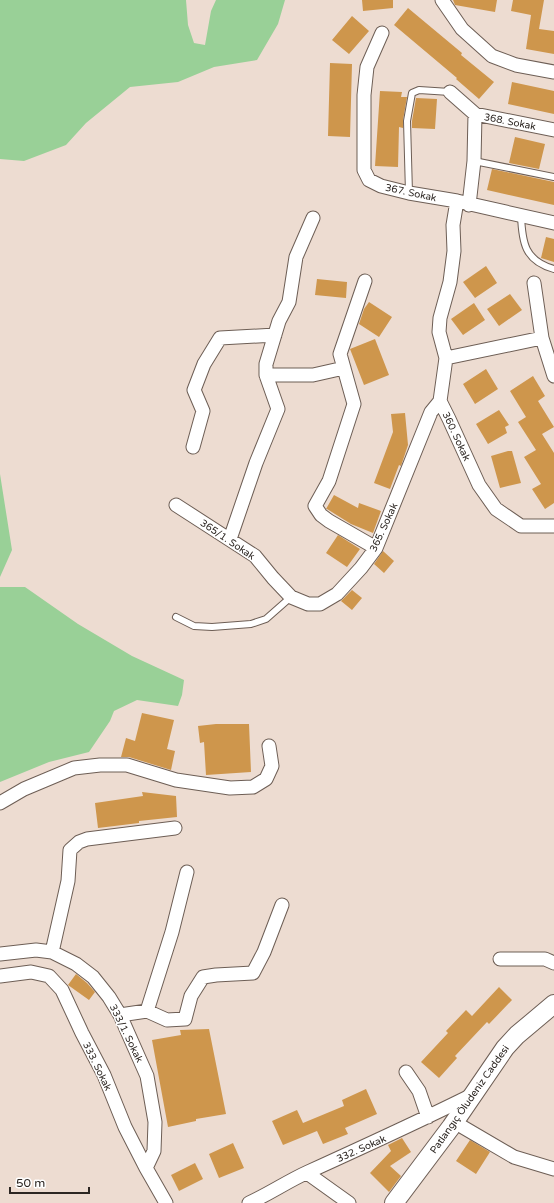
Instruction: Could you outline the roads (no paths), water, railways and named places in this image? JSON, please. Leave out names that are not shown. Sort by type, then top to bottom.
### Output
[{"type":"main road","name":"Patlangıç Öludeniz Caddesi","points":[[394,1203],[451,1127],[505,1048],[517,1035],[554,1004]]},
{"type":"main road","name":"Patlangıç Öludeniz Caddesi","points":[[406,1203],[496,1077],[521,1046],[543,1025],[554,1018]]},
{"type":"street","points":[[442,0],[462,29],[492,56],[516,65],[554,72]]},
{"type":"street","name":"367. Sokak","points":[[382,34],[368,67],[364,95],[364,170],[369,180],[381,186],[409,193],[554,223]]},
{"type":"street","name":"368. Sokak","points":[[450,92],[475,114],[554,130]]},
{"type":"street","name":"360. Sokak","points":[[475,114],[474,161],[463,203],[454,225],[454,251],[450,282],[440,318],[439,332],[446,358],[440,401],[479,485],[496,509],[521,526],[554,526]]},
{"type":"street","points":[[230,539],[256,463],[278,409],[266,375],[266,364],[279,321],[289,302],[296,257],[313,218]]},
{"type":"street","points":[[365,281],[340,354],[354,404],[330,481],[315,506],[321,515],[328,521],[376,548]]},
{"type":"street","points":[[534,283],[542,338],[554,376]]},
{"type":"street","points":[[193,447],[203,411],[194,390],[204,364],[220,338],[275,335]]},
{"type":"street","points":[[446,358],[542,338]]},
{"type":"street","points":[[266,375],[313,375],[344,368]]},
{"type":"street","name":"365. Sokak","points":[[291,597],[308,604],[320,604],[337,594],[361,568],[376,548],[428,419],[440,401]]},
{"type":"street","name":"365/1. Sokak","points":[[176,505],[255,556],[291,597]]},
{"type":"street","points":[[0,803],[24,789],[74,768],[100,765],[127,765],[176,780],[230,788],[253,787],[266,779],[272,766],[268,746]]},
{"type":"street","points":[[52,952],[68,881],[70,850],[78,842],[88,839],[175,828]]},
{"type":"street","points":[[147,1011],[172,932],[187,872]]},
{"type":"street","points":[[120,1015],[147,1011],[167,1020],[185,1019],[191,996],[203,977],[253,973],[264,952],[282,905]]},
{"type":"street","name":"333/1. Sokak","points":[[0,954],[36,950],[52,952],[76,964],[93,977],[109,997],[120,1015],[147,1076],[154,1122],[154,1151],[146,1168]]},
{"type":"street","points":[[500,959],[545,959],[554,963]]},
{"type":"street","name":"333. Sokak","points":[[0,976],[31,972],[49,976],[62,990],[104,1075],[125,1127],[166,1203]]},
{"type":"street","points":[[406,1072],[419,1091],[428,1117]]},
{"type":"street","name":"332. Sokak","points":[[249,1203],[307,1173],[385,1138],[474,1094]]},
{"type":"street","points":[[461,1126],[514,1157],[554,1169]]},
{"type":"street","points":[[307,1173],[349,1203]]},
{"type":"lane","points":[[409,193],[407,121],[412,94],[419,90],[450,92]]},
{"type":"lane","points":[[474,161],[554,177]]},
{"type":"lane","points":[[521,216],[522,234],[528,251],[535,261],[554,269]]},
{"type":"lane","points":[[176,617],[194,626],[212,627],[251,624],[266,619],[291,597]]}]
